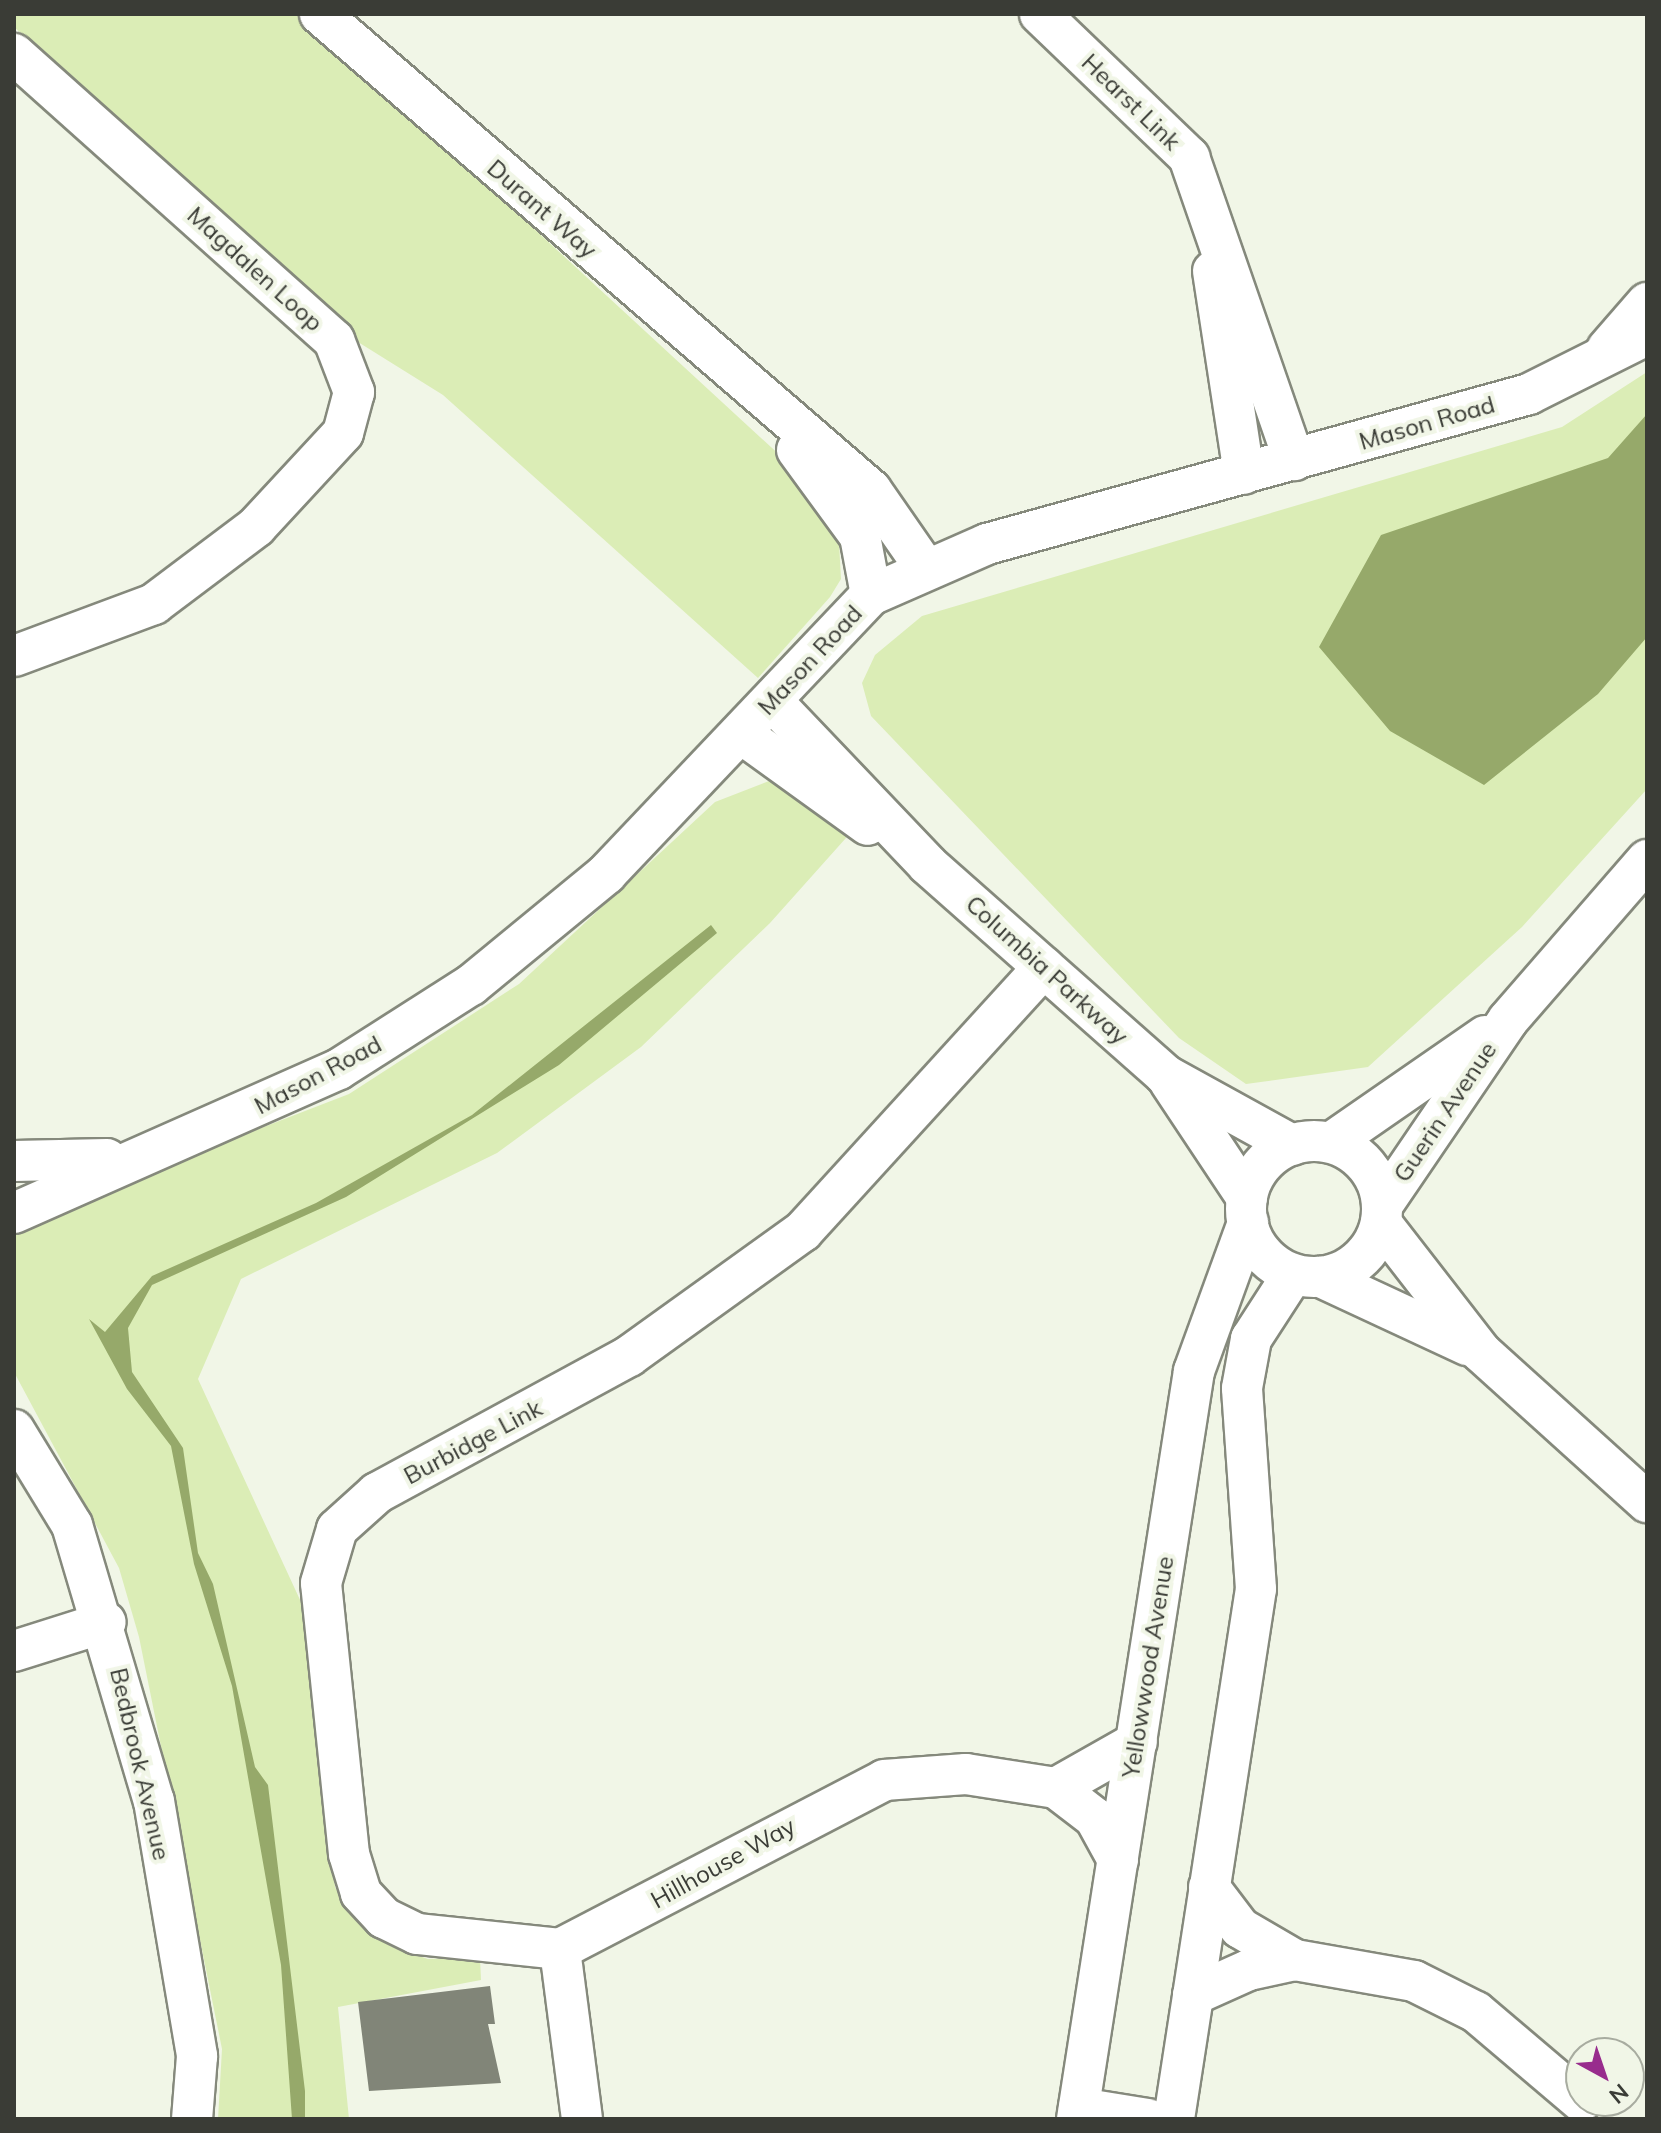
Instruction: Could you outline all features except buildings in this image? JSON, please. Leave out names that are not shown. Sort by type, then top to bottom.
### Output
[{"type":"street","name":"Durant Way","points":[[320,14],[763,405],[871,490],[926,569]]},
{"type":"street","name":"Hearst Link","points":[[1040,14],[1189,157],[1217,248],[1294,460]]},
{"type":"street","name":"Magdalen Loop","points":[[14,54],[334,340],[354,392],[343,433],[256,527],[154,604],[14,656]]},
{"type":"street","name":"Hearst Link","points":[[1217,248],[1211,282],[1244,474]]},
{"type":"street","name":"Mason Road","points":[[1593,363],[1647,303]]},
{"type":"street","name":"Mason Road","points":[[14,1213],[339,1069],[471,985],[606,874],[871,595],[987,544],[1529,394],[1647,335]]},
{"type":"street","name":"Durant Way","points":[[763,405],[849,516],[866,553],[871,595]]},
{"type":"street","name":"Columbia Parkway","points":[[772,701],[928,865],[1165,1075],[1292,1145]]},
{"type":"street","name":"Columbia Parkway","points":[[742,734],[928,865]]},
{"type":"street","name":"Guerin Avenue","points":[[1382,1214],[1508,1020],[1647,860]]},
{"type":"street","name":"Burbidge Link","points":[[560,1949],[417,1934],[384,1918],[361,1893],[349,1854],[321,1583],[337,1529],[377,1493],[629,1356],[803,1231],[1044,967]]},
{"type":"street","name":"Guerin Avenue","points":[[1332,1142],[1508,1020]]},
{"type":"street","name":"Columbia Parkway","points":[[1165,1075],[1247,1211]]},
{"type":"street","points":[[1481,1352],[1264,1254],[1247,1211],[1270,1156],[1292,1145],[1332,1142],[1357,1155],[1382,1214],[1481,1352],[1647,1502]]},
{"type":"street","name":"Mason Road","points":[[14,1161],[135,1157]]},
{"type":"street","name":"Yellowwood Avenue","points":[[1078,2113],[1194,1371],[1247,1211]]},
{"type":"street","points":[[1174,2119],[1256,1589],[1242,1388],[1251,1339],[1307,1275],[1359,1259],[1382,1214]]},
{"type":"street","name":"Bedbrook Avenue","points":[[14,1430],[72,1525],[106,1622],[154,1801],[197,2056],[192,2119]]},
{"type":"street","points":[[14,1651],[106,1622]]},
{"type":"street","points":[[1056,1788],[1137,1742]]},
{"type":"street","name":"Hillhouse Way","points":[[560,1949],[884,1780],[966,1774],[1056,1788],[1095,1818],[1118,1860]]},
{"type":"street","points":[[1209,1887],[1240,1928],[1295,1960]]},
{"type":"street","points":[[560,1949],[582,2119]]},
{"type":"street","points":[[1193,1995],[1249,1970],[1295,1960],[1366,1970],[1445,1994],[1565,2088]]},
{"type":"street","points":[[1078,2113],[1148,2119]]},
{"type":"shaded area","points":[[14,14],[301,14],[811,484],[839,542],[841,579],[830,597],[758,678],[443,395],[358,342],[343,320],[14,27]]},
{"type":"shaded area","points":[[1647,372],[1647,789],[1522,927],[1368,1067],[1246,1084],[1179,1038],[871,716],[862,683],[875,655],[922,616],[1562,427]]},
{"type":"shaded area","points":[[1647,414],[1647,637],[1598,694],[1484,785],[1390,731],[1319,647],[1381,535],[1608,458]]},
{"type":"shaded area","points":[[769,781],[854,829],[770,923],[641,1047],[497,1153],[241,1279],[198,1379],[301,1602],[335,1887],[350,1914],[390,1946],[428,1959],[480,1957],[481,1980],[338,2007],[349,2119],[218,2119],[222,2049],[139,1637],[119,1568],[14,1372],[14,1230],[56,1207],[349,1094],[519,984],[715,802]]},
{"type":"shaded area","points":[[711,925],[717,933],[559,1065],[346,1197],[152,1285],[128,1328],[132,1372],[183,1448],[198,1553],[213,1584],[255,1767],[268,1785],[305,2091],[305,2119],[292,2119],[281,1965],[232,1686],[194,1564],[171,1446],[127,1389],[89,1319],[105,1332],[152,1276],[316,1203],[472,1115]]}]
